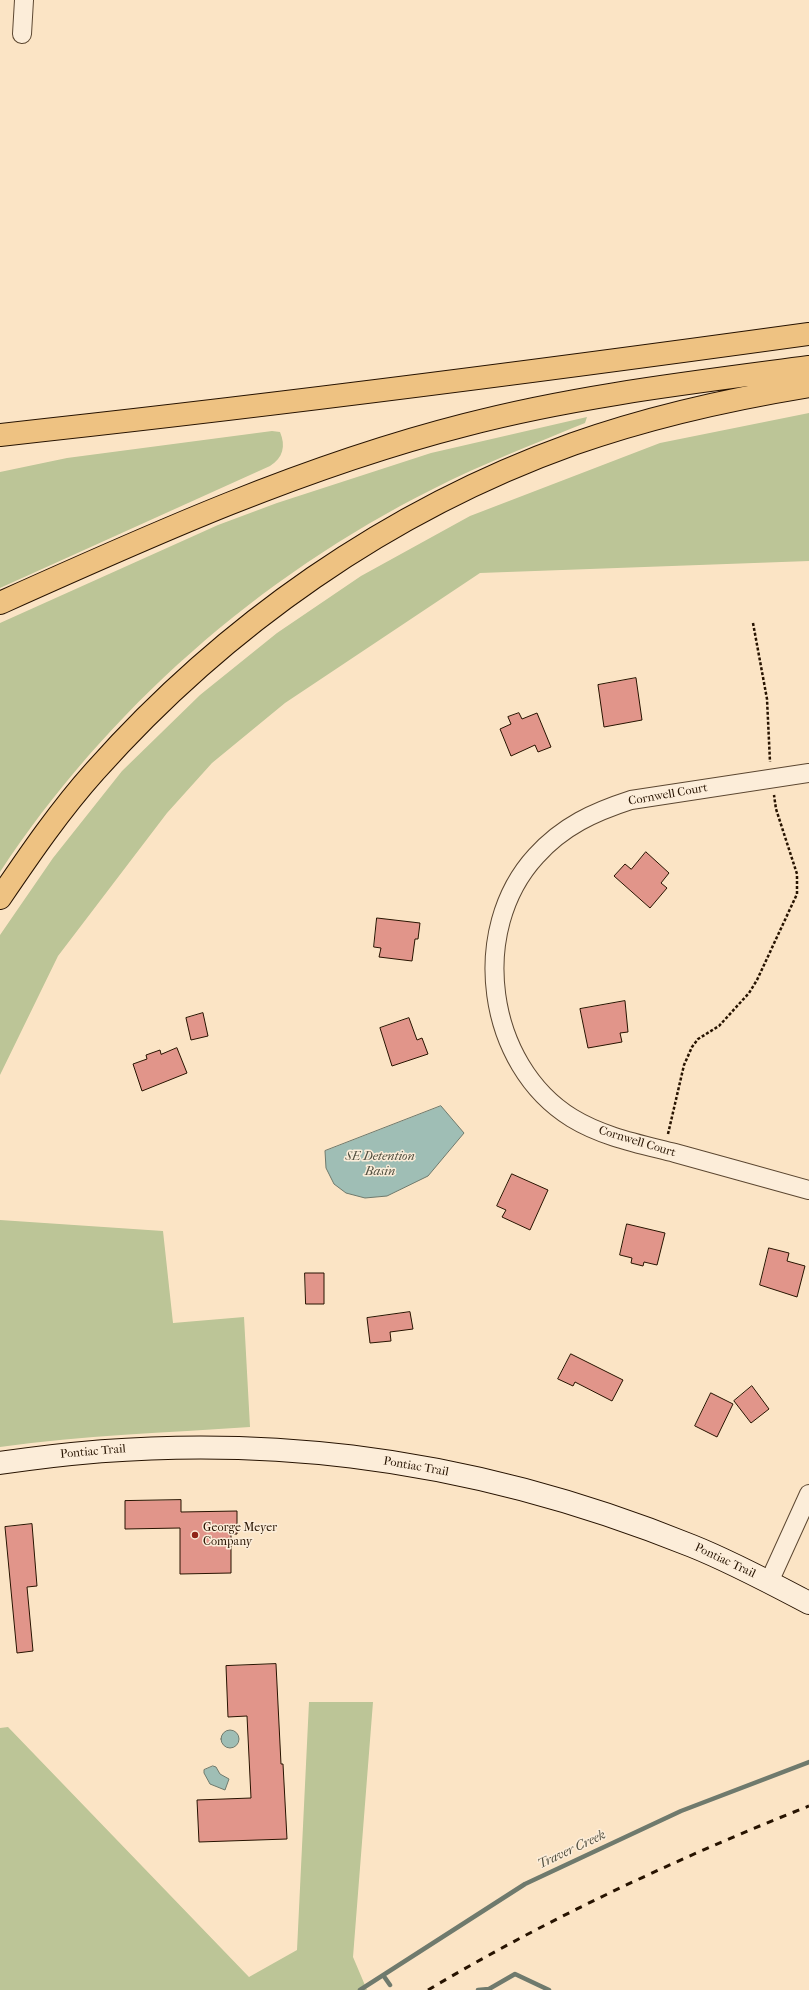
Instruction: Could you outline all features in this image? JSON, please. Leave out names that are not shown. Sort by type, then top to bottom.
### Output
[{"type":"highway","points":[[0,435],[116,423],[606,362],[809,334]]},
{"type":"highway","points":[[0,603],[87,564],[277,485],[375,451],[466,424],[589,399],[809,367]]},
{"type":"highway","points":[[0,898],[46,831],[94,771],[159,704],[231,639],[293,591],[354,550],[416,514],[505,471],[574,443],[669,415],[774,392],[809,386]]},
{"type":"highway","points":[[0,450],[116,423]]},
{"type":"main road","name":"Pontiac Trail","points":[[0,1463],[67,1454],[112,1450],[164,1447],[220,1447],[333,1453],[409,1464],[494,1482],[622,1520],[693,1546],[769,1582],[809,1603]]},
{"type":"street","points":[[22,34],[24,0]]},
{"type":"street","name":"Cornwell Court","points":[[809,773],[631,800],[603,809],[576,822],[536,856],[522,875],[512,893],[502,918],[497,939],[494,983],[497,1002],[505,1032],[527,1076],[553,1104],[572,1118],[610,1136],[809,1190]]},
{"type":"street","points":[[769,1582],[809,1494]]},
{"type":"path","points":[[665,1151],[684,1066],[692,1047],[698,1039],[719,1026],[749,993],[757,980],[797,894],[797,874],[776,809],[771,778],[767,699],[754,622]]},
{"type":"green space","points":[[809,413],[809,561],[480,573],[285,703],[212,763],[167,813],[58,956],[0,1075],[0,935],[53,858],[122,771],[200,695],[277,633],[361,576],[470,516],[660,443]]},
{"type":"green space","points":[[587,417],[585,423],[470,471],[433,489],[369,524],[307,563],[248,606],[191,652],[138,703],[88,756],[42,813],[0,872],[0,623],[218,525],[277,503],[431,453]]},
{"type":"green space","points":[[272,431],[280,432],[283,447],[278,459],[270,466],[0,588],[0,472],[67,458]]},
{"type":"green space","points":[[0,1220],[163,1231],[173,1323],[244,1317],[250,1427],[93,1437],[0,1447]]},
{"type":"green space","points":[[309,1702],[373,1702],[353,1957],[367,1990],[0,1990],[0,1728],[8,1727],[249,1977],[297,1950]]},
{"type":"water","name":"SE Detention Basin","points":[[441,1106],[464,1133],[428,1176],[387,1196],[365,1198],[346,1193],[334,1184],[326,1168],[325,1151]]},
{"type":"water","points":[[230,1730],[236,1733],[239,1739],[236,1745],[230,1748],[224,1745],[221,1739],[224,1733]]},
{"type":"water","points":[[213,1766],[216,1767],[220,1774],[229,1779],[225,1790],[210,1784],[204,1773],[204,1770]]},
{"type":"building","points":[[636,678],[642,720],[604,727],[598,685]]},
{"type":"building","points":[[519,713],[522,719],[537,713],[551,747],[538,752],[535,745],[511,756],[500,729],[511,724],[508,717]]},
{"type":"building","points":[[646,852],[669,873],[661,883],[667,888],[650,908],[614,876],[625,864],[631,869]]},
{"type":"building","points":[[377,918],[420,923],[418,939],[415,939],[412,961],[379,957],[381,948],[374,947]]},
{"type":"building","points":[[625,1001],[628,1032],[620,1033],[622,1042],[588,1048],[580,1009]]},
{"type":"building","points":[[203,1013],[208,1036],[191,1040],[186,1018]]},
{"type":"building","points":[[409,1018],[417,1040],[422,1038],[428,1054],[392,1066],[380,1028]]},
{"type":"building","points":[[177,1048],[187,1073],[142,1091],[133,1064],[147,1059],[146,1055],[160,1050],[161,1054]]},
{"type":"building","points":[[512,1174],[548,1190],[530,1230],[502,1217],[506,1210],[497,1206]]},
{"type":"building","points":[[627,1224],[665,1233],[657,1265],[644,1262],[643,1266],[631,1263],[632,1258],[620,1255]]},
{"type":"building","points":[[769,1248],[789,1253],[787,1261],[805,1266],[797,1297],[760,1285]]},
{"type":"building","points":[[305,1273],[324,1273],[324,1304],[306,1304]]},
{"type":"building","points":[[410,1312],[413,1329],[390,1332],[391,1341],[370,1343],[367,1318]]},
{"type":"building","points":[[571,1354],[623,1380],[612,1401],[575,1382],[573,1386],[558,1379]]},
{"type":"building","points":[[752,1386],[769,1409],[751,1423],[734,1401]]},
{"type":"building","points":[[711,1393],[733,1404],[717,1437],[695,1426]]},
{"type":"building","points":[[181,1500],[181,1512],[237,1511],[237,1534],[231,1534],[231,1573],[180,1574],[180,1528],[125,1529],[125,1501]]},
{"type":"building","points":[[32,1524],[37,1586],[27,1587],[33,1651],[17,1653],[5,1527]]},
{"type":"building","points":[[276,1664],[281,1764],[283,1764],[287,1839],[199,1842],[197,1800],[251,1798],[247,1716],[228,1717],[226,1666]]},
{"type":"waterway","name":"Traver Creek","points":[[360,1990],[525,1884],[681,1811],[809,1762]]},
{"type":"waterway","points":[[478,1990],[489,1989],[515,1974],[549,1990]]},
{"type":"waterway","points":[[383,1975],[390,1985]]},
{"type":"railway","points":[[428,1990],[520,1938],[615,1890],[711,1847],[809,1806]]},
{"type":"place","name":"George Meyer Company","points":[[195,1535]]}]
